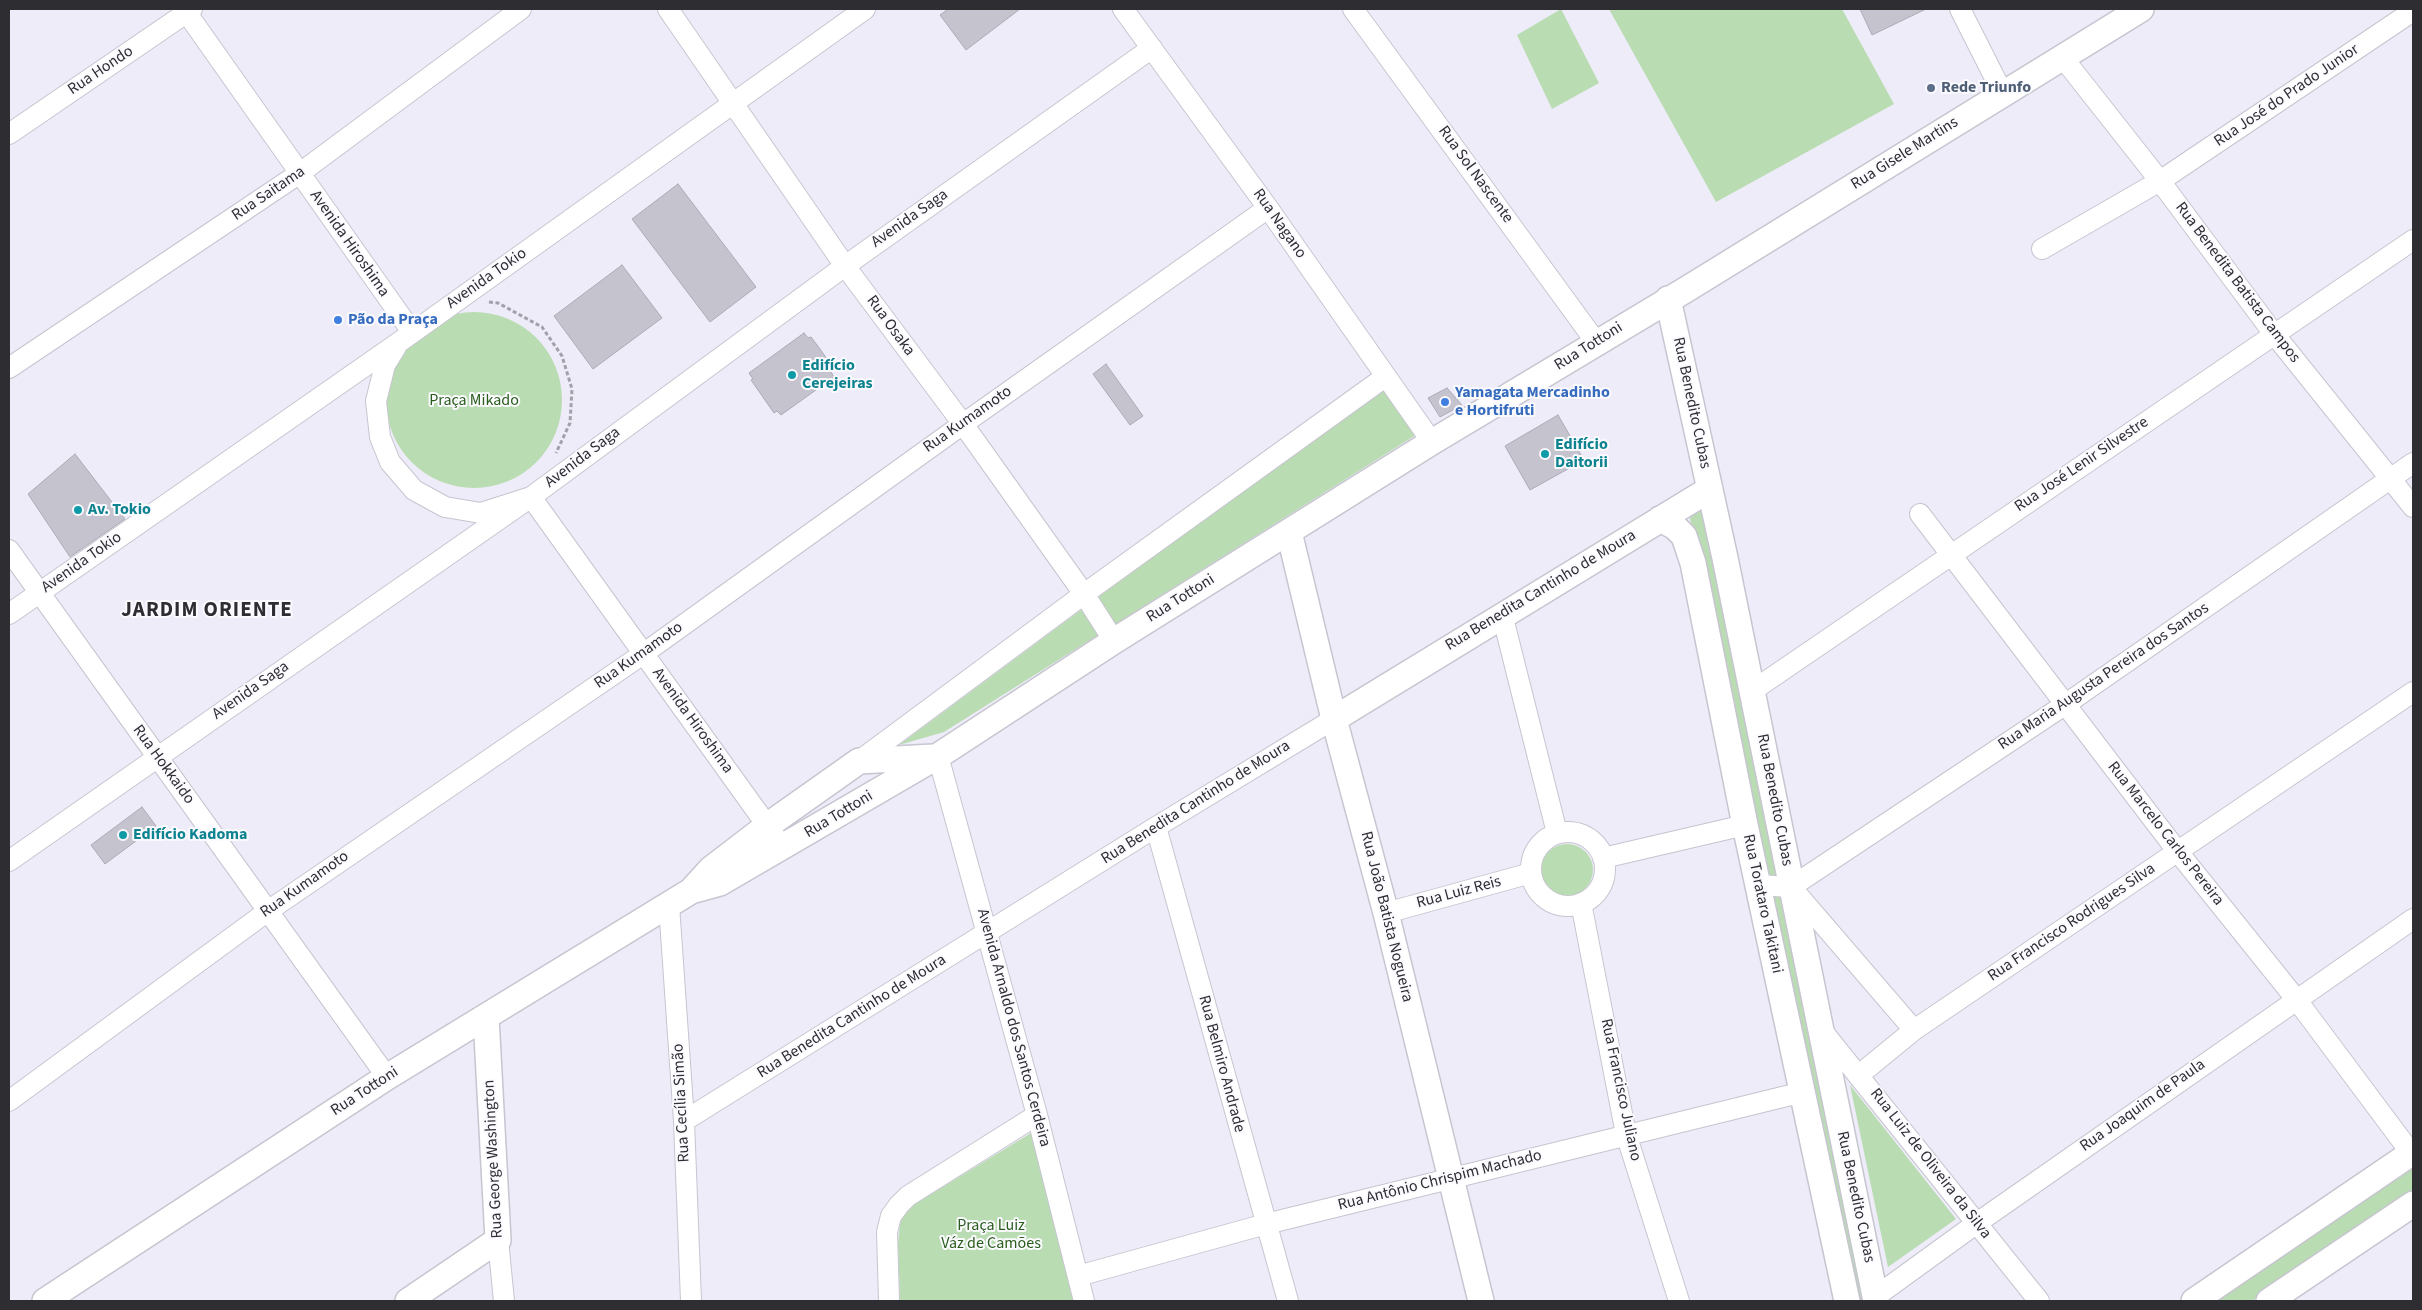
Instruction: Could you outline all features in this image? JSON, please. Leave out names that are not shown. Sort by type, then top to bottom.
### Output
[{"type":"street","name":"Rua Saitama","points":[[9,368],[300,173],[521,9]]},
{"type":"street","name":"Rua Osaka","points":[[668,9],[845,266],[963,424],[1084,594],[1114,641]]},
{"type":"street","name":"Avenida Tokio","points":[[9,614],[405,338],[735,104],[865,9]]},
{"type":"street","name":"Rua Nagano","points":[[1123,9],[1268,208],[1432,442]]},
{"type":"street","name":"Rua Sol Nascente","points":[[1353,9],[1596,342]]},
{"type":"street","points":[[1960,9],[2003,94]]},
{"type":"street","name":"Rua Gisele Martins","points":[[1668,299],[2141,9]]},
{"type":"street","name":"Avenida Hiroshima","points":[[187,10],[300,173],[405,338]]},
{"type":"street","name":"Rua Hondo","points":[[9,134],[187,10]]},
{"type":"street","name":"Rua José do Prado Junior","points":[[2042,249],[2160,182],[2413,11]]},
{"type":"street","name":"Avenida Saga","points":[[9,861],[531,497],[845,266],[1152,48]]},
{"type":"street","name":"Rua Benedita Batista Campos","points":[[2063,58],[2160,182],[2274,334],[2413,507]]},
{"type":"street","name":"Rua Kumamoto","points":[[9,1101],[268,911],[644,654],[963,424],[1268,208]]},
{"type":"street","name":"Rua José Lenir Silvestre","points":[[1752,691],[2413,240]]},
{"type":"street","name":"Rua Tottoni","points":[[691,891],[720,883],[784,848],[938,756],[1114,641],[1432,442],[1668,299]]},
{"type":"street","name":"Rua Benedito Cubas","points":[[1668,299],[1725,558],[1876,1299]]},
{"type":"street","points":[[405,338],[385,365],[376,401],[380,437],[390,462],[414,490],[446,507],[482,513],[531,497]]},
{"type":"street","name":"Rua Tottoni","points":[[45,1301],[388,1077],[691,891],[711,869],[767,826],[1385,377]]},
{"type":"street","name":"Rua Maria Augusta Pereira dos Santos","points":[[1791,887],[2066,704],[2413,463]]},
{"type":"street","name":"Rua Benedita Cantinho de Moura","points":[[684,1122],[1156,827],[1502,614],[1710,489]]},
{"type":"street","name":"Avenida Hiroshima","points":[[531,497],[784,848]]},
{"type":"street","name":"Rua Marcelo Carlos Pereira","points":[[1920,514],[2178,852],[2296,999],[2412,1153]]},
{"type":"street","name":"Rua Torataro Takitani","points":[[1660,519],[1675,527],[1684,536],[1693,563],[1757,885],[1804,1092],[1847,1301]]},
{"type":"street","name":"Rua João Batista Nogueira","points":[[1289,532],[1334,719],[1386,913],[1481,1301]]},
{"type":"street","name":"Rua Hokkaido","points":[[9,550],[388,1077]]},
{"type":"street","points":[[1693,563],[1701,557],[1725,558]]},
{"type":"street","points":[[1502,614],[1557,833]]},
{"type":"street","name":"Rua Francisco Rodrigues Silva","points":[[1859,1075],[1914,1030],[2413,692]]},
{"type":"street","points":[[858,761],[938,756]]},
{"type":"street","name":"Avenida Arnaldo dos Santos Cerdeira","points":[[938,756],[988,932],[1084,1301]]},
{"type":"street","points":[[1604,858],[1745,825]]},
{"type":"street","name":"Rua Belmiro Andrade","points":[[1156,827],[1288,1301]]},
{"type":"street","points":[[1566,832],[1583,835],[1594,842],[1604,858],[1604,875],[1600,887],[1592,897],[1581,903],[1566,906],[1554,903],[1543,896],[1535,886],[1531,873],[1535,851],[1543,841],[1557,833],[1566,832]]},
{"type":"street","name":"Rua Luiz Reis","points":[[1386,913],[1531,873]]},
{"type":"street","points":[[1757,885],[1791,887],[1914,1030]]},
{"type":"street","name":"Rua Francisco Juliano","points":[[1581,903],[1626,1134],[1679,1301]]},
{"type":"street","name":"Rua Cecília Simão","points":[[669,905],[684,1122],[691,1301]]},
{"type":"street","name":"Rua Joaquim de Paula","points":[[1876,1299],[1977,1223],[2413,919]]},
{"type":"street","name":"Rua George Washington","points":[[486,1017],[498,1240],[504,1301]]},
{"type":"street","name":"Rua Luiz de Oliveira da Silva","points":[[1820,1028],[2039,1301]]},
{"type":"street","name":"Rua Antônio Chrispim Machado","points":[[1078,1276],[1266,1224],[1626,1134],[1804,1092]]},
{"type":"street","points":[[889,1301],[887,1232],[891,1216],[899,1205],[908,1196],[1037,1115]]},
{"type":"street","points":[[2194,1301],[2412,1153]]},
{"type":"street","points":[[2269,1301],[2413,1204]]},
{"type":"street","points":[[408,1301],[498,1240]]},
{"type":"path","points":[[481,302],[498,303],[542,328],[562,356],[572,389],[570,423],[554,458]]},
{"type":"green space","points":[[1561,9],[1599,83],[1552,109],[1517,35]]},
{"type":"green space","points":[[1609,9],[1842,9],[1894,104],[1716,202]]},
{"type":"green space","name":"Praça Mikado","points":[[474,312],[491,314],[507,319],[530,332],[542,344],[558,375],[562,400],[560,417],[555,433],[542,456],[530,468],[499,484],[474,488],[457,486],[441,481],[418,468],[406,456],[390,425],[386,400],[388,383],[393,367],[406,344],[418,332],[449,316]]},
{"type":"green space","points":[[1384,385],[1419,433],[944,732],[899,745]]},
{"type":"green space","points":[[1702,506],[1873,1301],[1857,1301],[1780,927],[1689,514]]},
{"type":"green space","points":[[1567,844],[1577,846],[1585,852],[1591,860],[1593,870],[1591,880],[1585,888],[1577,894],[1567,896],[1557,894],[1549,888],[1543,880],[1541,870],[1543,860],[1549,852],[1557,846]]},
{"type":"green space","points":[[1850,1085],[1956,1219],[1888,1267]]},
{"type":"green space","name":"Praça Luiz Váz de Camões","points":[[1031,1133],[1076,1301],[900,1301],[898,1244],[900,1224],[905,1210]]},
{"type":"green space","points":[[2413,1160],[2413,1192],[2252,1301],[2211,1301]]},
{"type":"building","points":[[948,9],[1020,9],[966,50],[940,15]]},
{"type":"building","points":[[1860,9],[1926,9],[1872,35]]},
{"type":"building","points":[[678,184],[756,287],[710,322],[632,219]]},
{"type":"building","points":[[622,265],[662,318],[593,369],[554,316]]},
{"type":"building","name":"Edifício Cerejeiras","points":[[804,333],[808,338],[811,337],[834,369],[831,372],[834,377],[781,415],[777,411],[774,413],[751,380],[753,379],[749,373]]},
{"type":"building","points":[[1106,364],[1143,416],[1130,425],[1093,374]]},
{"type":"building","name":"Yamagata Mercadinho e Hortifruti","points":[[1447,388],[1462,405],[1440,417],[1428,398]]},
{"type":"building","name":"Edifício Daitorii","points":[[1558,415],[1584,460],[1530,490],[1505,446]]},
{"type":"building","name":"Av. Tokio","points":[[75,454],[125,519],[70,557],[28,494]]},
{"type":"building","name":"Edifício Kadoma","points":[[142,807],[156,826],[105,864],[91,845]]},
{"type":"place","name":"Rede Triunfo","points":[[1931,88]]},
{"type":"place","name":"Pão da Praça","points":[[338,320]]},
{"type":"place","name":"Edifício Cerejeiras","points":[[792,375]]},
{"type":"place","name":"Yamagata Mercadinho e Hortifruti","points":[[1445,402]]},
{"type":"place","name":"Edifício Daitorii","points":[[1545,454]]},
{"type":"place","name":"Av. Tokio","points":[[78,510]]},
{"type":"place","name":"Edifício Kadoma","points":[[123,835]]},
{"type":"district","name":"JARDIM ORIENTE","points":[[207,611]]}]
